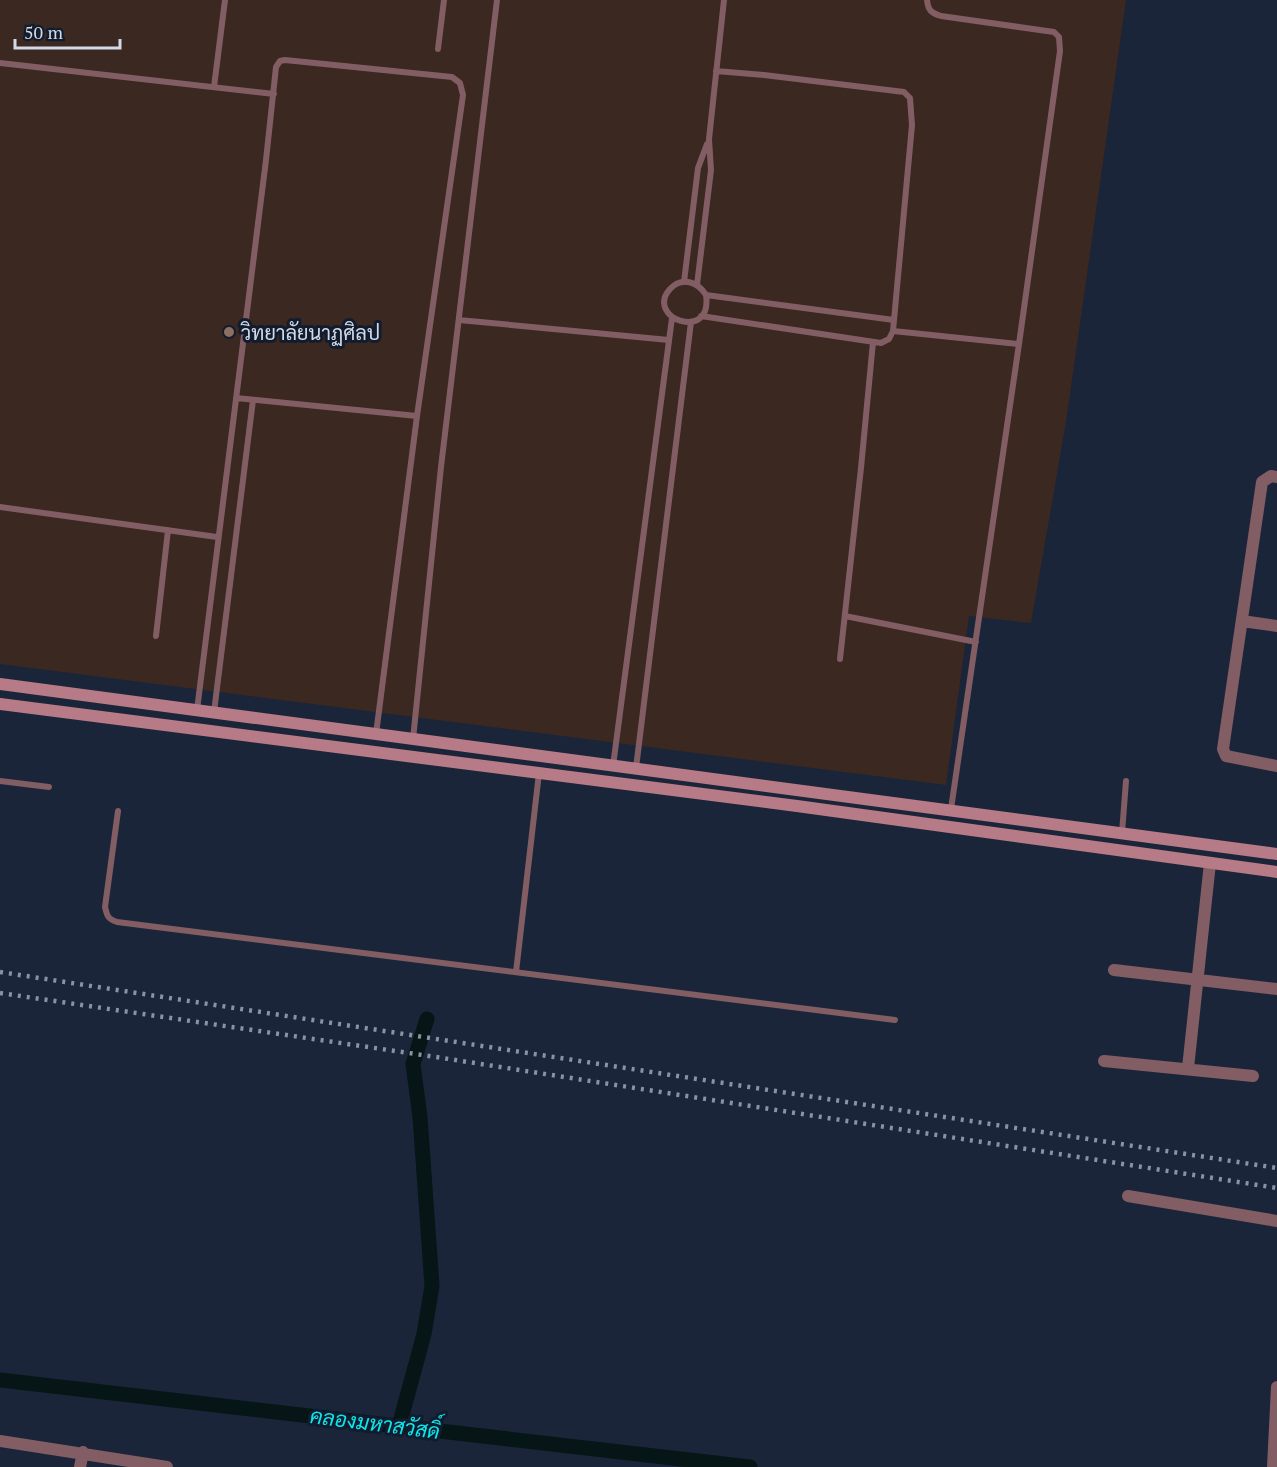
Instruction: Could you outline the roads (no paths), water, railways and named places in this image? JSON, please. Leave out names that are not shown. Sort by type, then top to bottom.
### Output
[{"type":"main road","points":[[0,684],[1277,854]]},
{"type":"main road","points":[[0,704],[634,785],[1277,872]]},
{"type":"main road","points":[[189,727],[193,709]]},
{"type":"main road","points":[[611,782],[613,766]]},
{"type":"main road","points":[[634,785],[636,768]]},
{"type":"street","points":[[1277,477],[1271,476],[1262,482],[1223,749],[1227,756],[1277,766]]},
{"type":"street","points":[[1242,621],[1277,626]]},
{"type":"street","points":[[1188,1068],[1210,863]]},
{"type":"street","points":[[1114,970],[1277,989]]},
{"type":"street","points":[[1104,1061],[1253,1076]]},
{"type":"street","points":[[1128,1196],[1277,1221]]},
{"type":"street","points":[[1273,1467],[1277,1387]]},
{"type":"street","points":[[0,1441],[82,1452],[109,1462],[167,1467]]},
{"type":"street","points":[[80,1467],[82,1452]]},
{"type":"lane","points":[[214,87],[225,0]]},
{"type":"lane","points":[[438,49],[444,0]]},
{"type":"lane","points":[[413,739],[441,467],[497,0]]},
{"type":"lane","points":[[697,285],[711,170],[709,140],[724,0]]},
{"type":"lane","points":[[927,0],[928,8],[933,14],[1054,32],[1059,37],[1060,51],[1020,344],[951,809]]},
{"type":"lane","points":[[193,709],[236,398],[276,67],[280,61],[285,60],[452,78],[460,83],[463,95],[417,416],[376,734]]},
{"type":"lane","points":[[0,63],[274,94]]},
{"type":"lane","points":[[700,316],[880,343],[889,339],[893,331],[912,125],[910,99],[904,92],[716,71]]},
{"type":"lane","points":[[684,282],[698,168],[709,140]]},
{"type":"lane","points":[[706,296],[705,309],[691,322],[678,321],[668,313],[665,299],[672,287],[684,282],[697,285],[706,296],[894,320]]},
{"type":"lane","points":[[613,766],[672,318]]},
{"type":"lane","points":[[459,320],[669,340]]},
{"type":"lane","points":[[636,768],[691,322]]},
{"type":"lane","points":[[893,331],[1020,344]]},
{"type":"lane","points":[[840,659],[873,342]]},
{"type":"lane","points":[[236,398],[417,416]]},
{"type":"lane","points":[[214,712],[253,400]]},
{"type":"lane","points":[[0,507],[217,537]]},
{"type":"lane","points":[[156,636],[168,530]]},
{"type":"lane","points":[[845,616],[976,642]]},
{"type":"lane","points":[[516,972],[539,773]]},
{"type":"lane","points":[[0,781],[49,787]]},
{"type":"lane","points":[[1122,833],[1126,781]]},
{"type":"lane","points":[[118,811],[105,907],[107,916],[111,920],[895,1020]]},
{"type":"waterway","points":[[399,1426],[424,1334],[432,1286],[420,1117],[413,1064],[427,1019]]},
{"type":"waterway","name":"คลองมหาสวัสดิ์","points":[[0,1380],[750,1467]]},
{"type":"railway","points":[[0,972],[1277,1168]]},
{"type":"railway","points":[[0,993],[436,1057],[1277,1188]]},
{"type":"place","name":"วิทยาลัยนาฏศิลป","points":[[229,332]]}]
